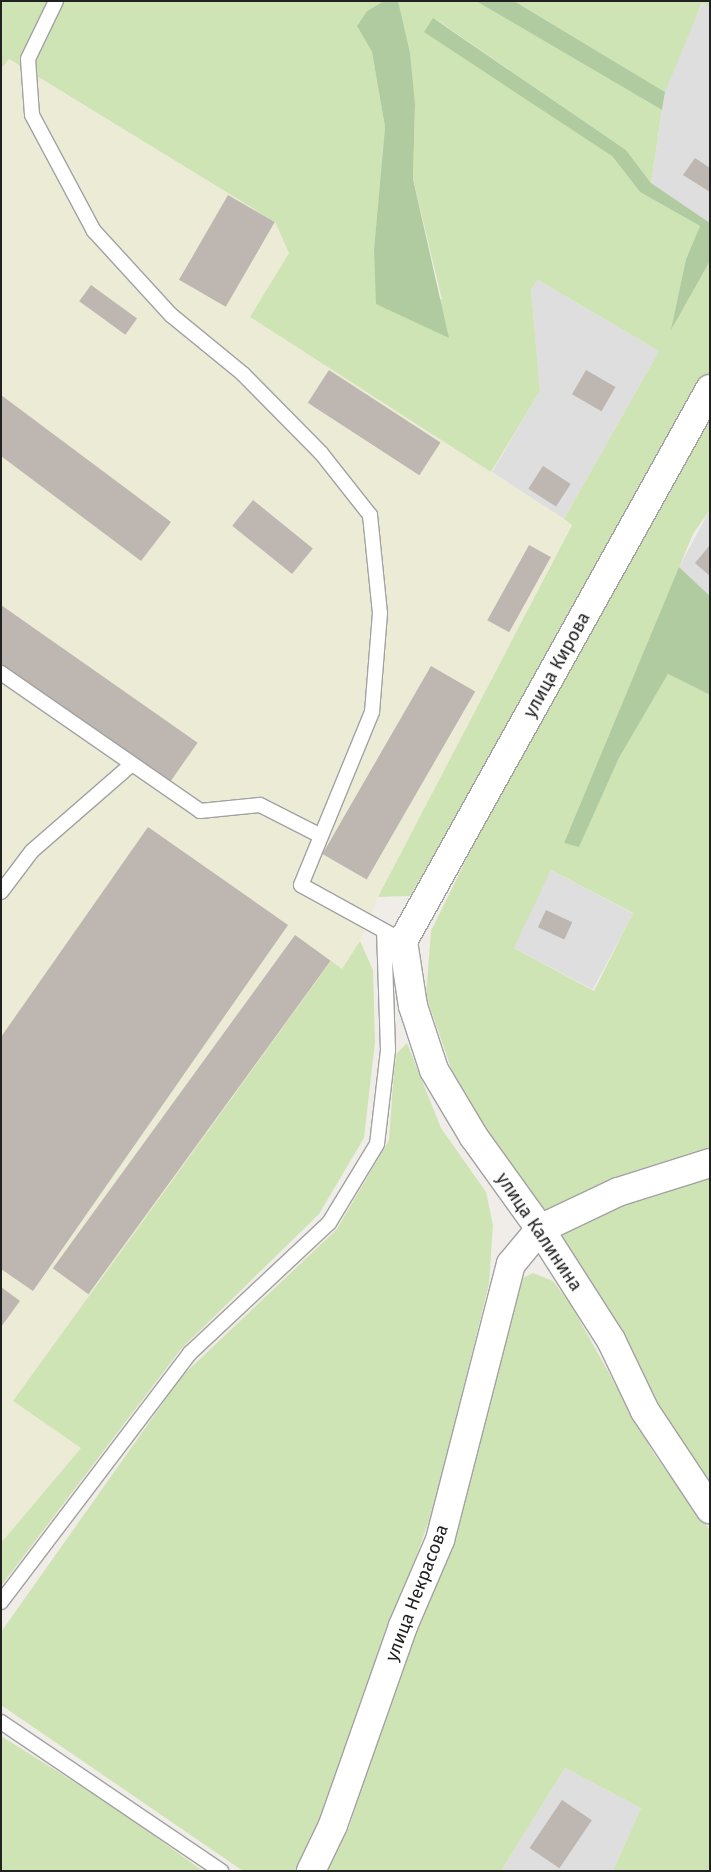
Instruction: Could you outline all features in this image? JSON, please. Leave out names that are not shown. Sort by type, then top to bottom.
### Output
[{"type":"street","name":"улица Кирова","points":[[394,937],[710,389]]},
{"type":"street","name":"улица Калинина","points":[[394,937],[413,1006],[434,1070],[474,1137],[540,1229],[611,1340],[645,1411],[710,1509]]},
{"type":"street","points":[[540,1229],[618,1192],[710,1163]]},
{"type":"street","name":"улица Некрасова","points":[[311,1871],[333,1825],[403,1626],[440,1540],[511,1264],[540,1229]]},
{"type":"lane","points":[[1,1602],[190,1352],[328,1223],[377,1144],[388,1050],[394,937],[301,886],[372,712],[380,613],[370,515],[321,453],[243,374],[171,315],[94,231],[32,115],[28,59],[56,1]]},
{"type":"lane","points":[[1,673],[131,765],[200,811],[260,805],[321,836]]},
{"type":"lane","points":[[1,892],[32,851],[131,765]]},
{"type":"lane","points":[[1,1722],[221,1871]]},
{"type":"shaded area","points":[[703,2],[710,7],[710,223],[651,183],[667,79]]},
{"type":"shaded area","points":[[538,280],[659,351],[564,519],[492,472],[540,391],[531,289]]},
{"type":"shaded area","points":[[710,510],[710,596],[679,567]]},
{"type":"shaded area","points":[[551,870],[633,914],[593,990],[511,946]]},
{"type":"shaded area","points":[[565,1768],[641,1808],[613,1871],[501,1871]]},
{"type":"green space","points":[[1,1],[384,1],[367,11],[357,26],[372,52],[385,127],[374,249],[442,300],[413,179],[415,104],[398,1],[476,1],[662,110],[651,183],[626,150],[434,18],[612,156],[640,192],[700,226],[686,259],[672,328],[710,261],[710,376],[410,896],[378,897],[572,525],[564,519],[659,351],[538,280],[531,289],[540,391],[491,472],[250,317],[289,253],[275,222],[9,59],[1,69]]},
{"type":"green space","points":[[384,1],[398,1],[410,53],[415,104],[413,179],[449,338],[376,304],[374,249],[385,127],[372,52],[357,26],[367,11]]},
{"type":"green space","points":[[476,1],[514,1],[665,92],[662,110]]},
{"type":"green space","points":[[514,1],[710,1],[710,7],[702,3],[665,92]]},
{"type":"green space","points":[[433,18],[626,150],[651,183],[710,223],[710,261],[671,330],[686,259],[700,226],[640,192],[612,156],[424,32]]},
{"type":"green space","points":[[8,59],[275,222],[289,253],[251,317],[572,524],[378,897],[360,941],[342,970],[331,962],[14,1401],[81,1448],[1,1543],[1,69]]},
{"type":"green space","points":[[710,420],[710,510],[693,534],[564,843],[579,846],[619,758],[668,674],[710,695],[710,1486],[457,1085],[426,996],[431,931],[544,710]],"holes":[[[551,870],[633,913],[594,991],[514,948]]]},
{"type":"green space","points":[[679,567],[710,596],[710,695],[668,674],[619,758],[579,847],[564,843]]},
{"type":"green space","points":[[360,941],[373,970],[375,1042],[364,1138],[319,1214],[181,1349],[1,1586],[1,1543],[81,1448],[13,1401],[331,961],[342,969]]},
{"type":"green space","points":[[407,1043],[441,1128],[486,1192],[493,1225],[489,1284],[435,1504],[315,1837],[295,1871],[243,1871],[1,1705],[1,1632],[182,1376],[337,1229],[389,1140],[397,1053]]},
{"type":"green space","points":[[533,1273],[553,1281],[571,1305],[654,1454],[710,1530],[710,1871],[613,1871],[641,1808],[565,1768],[501,1871],[323,1871],[349,1828],[521,1279]]},
{"type":"green space","points":[[1,1736],[116,1808],[203,1871],[1,1871]]},
{"type":"building","points":[[695,158],[710,168],[710,192],[683,175]]},
{"type":"building","points":[[228,195],[275,222],[226,307],[179,280]]},
{"type":"building","points":[[91,285],[137,319],[125,335],[79,301]]},
{"type":"building","points":[[329,370],[441,442],[419,475],[308,403]]},
{"type":"building","points":[[586,370],[615,387],[601,411],[572,394]]},
{"type":"building","points":[[1,395],[171,522],[141,561],[1,456]]},
{"type":"building","points":[[543,466],[571,484],[556,507],[528,489]]},
{"type":"building","points":[[253,500],[313,548],[292,574],[232,526]]},
{"type":"building","points":[[529,545],[551,557],[509,632],[487,620]]},
{"type":"building","points":[[710,545],[710,576],[695,563]]},
{"type":"building","points":[[1,605],[198,743],[168,785],[1,668]]},
{"type":"building","points":[[431,666],[475,692],[367,879],[322,854]]},
{"type":"building","points":[[148,827],[288,925],[33,1291],[1,1269],[1,1037]]},
{"type":"building","points":[[546,910],[572,922],[564,939],[538,927]]},
{"type":"building","points":[[295,935],[331,961],[88,1294],[53,1268]]},
{"type":"building","points":[[1,1287],[20,1301],[1,1327]]},
{"type":"building","points":[[562,1800],[592,1820],[559,1868],[530,1848]]}]
